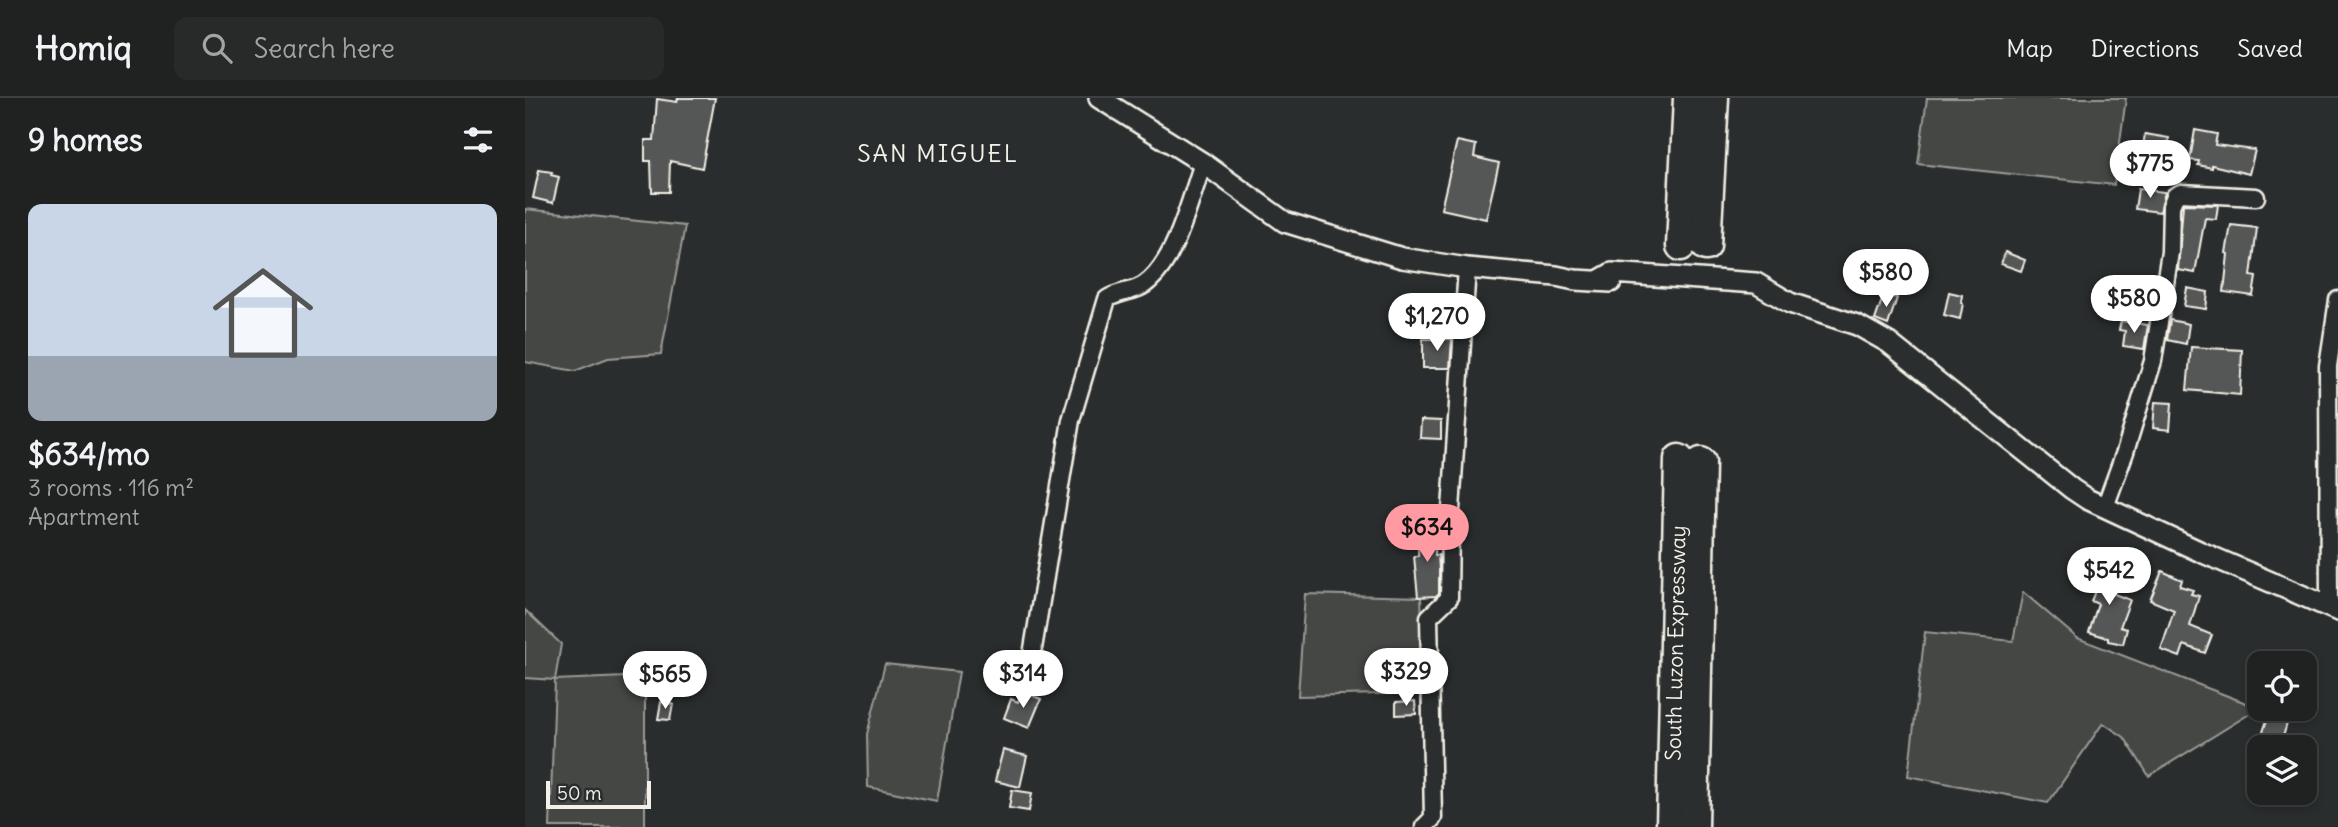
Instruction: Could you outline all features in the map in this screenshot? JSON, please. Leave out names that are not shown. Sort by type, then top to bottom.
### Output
[{"type":"highway","points":[[1688,98],[1694,246],[1714,98]]},
{"type":"highway","name":"South Luzon Expressway","points":[[1671,827],[1690,461],[1694,827]]},
{"type":"street","points":[[1099,98],[1203,163],[1285,222],[1402,258],[1467,268],[1636,284]]},
{"type":"street","points":[[1032,655],[1072,420],[1107,299],[1118,292],[1133,291],[1150,281],[1170,255],[1203,163]]},
{"type":"street","points":[[2105,508],[2153,361],[2170,252],[2171,206],[2175,196],[2181,193],[2256,197]]},
{"type":"street","points":[[1425,827],[1433,818],[1429,617],[1449,598],[1450,525],[1467,268]]},
{"type":"street","points":[[1598,281],[1612,273],[1756,283],[1790,303],[1857,325],[1889,343],[2072,489],[2105,508],[2201,552],[2334,608],[2333,472],[2328,366],[2338,300]]},
{"type":"shaded area","points":[[1927,98],[2126,98],[2114,185],[1918,164]]},
{"type":"shaded area","points":[[525,209],[685,226],[661,354],[608,358],[575,371],[525,362]]},
{"type":"shaded area","points":[[2023,592],[2077,638],[2247,703],[2247,715],[2149,776],[2124,737],[2103,723],[2048,803],[1908,776],[1925,632],[2013,641]]},
{"type":"shaded area","points":[[1305,594],[1421,597],[1425,693],[1298,696]]},
{"type":"shaded area","points":[[525,610],[561,644],[555,680],[525,678]]},
{"type":"shaded area","points":[[885,664],[959,672],[937,801],[868,787],[867,734]]},
{"type":"shaded area","points":[[626,677],[645,687],[645,827],[550,827],[555,680]]},
{"type":"building","points":[[678,98],[715,98],[702,168],[670,161],[669,192],[652,192],[651,161],[645,161],[645,140],[654,140],[657,99],[677,102]]},
{"type":"building","points":[[2195,130],[2217,134],[2215,145],[2255,150],[2249,174],[2212,165],[2212,168],[2198,165],[2199,161],[2190,160]]},
{"type":"building","points":[[2145,134],[2169,138],[2164,163],[2141,159]]},
{"type":"building","points":[[1457,141],[1476,145],[1474,157],[1499,163],[1486,219],[1441,209]]},
{"type":"building","points":[[539,170],[552,172],[551,175],[559,177],[553,203],[533,198]]},
{"type":"building","points":[[2138,189],[2165,192],[2160,212],[2135,209]]},
{"type":"building","points":[[2183,204],[2218,205],[2216,219],[2205,218],[2195,273],[2178,270]]},
{"type":"building","points":[[2231,225],[2257,228],[2251,276],[2256,277],[2253,296],[2224,292]]},
{"type":"building","points":[[2005,252],[2025,260],[2021,271],[2001,264]]},
{"type":"building","points":[[2187,288],[2208,292],[2206,309],[2184,306]]},
{"type":"building","points":[[1949,292],[1962,295],[1960,319],[1944,315]]},
{"type":"building","points":[[1884,294],[1897,298],[1888,325],[1875,320]]},
{"type":"building","points":[[2170,320],[2189,324],[2186,344],[2167,340]]},
{"type":"building","points":[[2121,321],[2148,325],[2144,349],[2123,346],[2125,331],[2119,330]]},
{"type":"building","points":[[1423,339],[1452,339],[1450,368],[1423,368]]},
{"type":"building","points":[[2191,347],[2242,350],[2240,395],[2187,390]]},
{"type":"building","points":[[2155,402],[2172,403],[2170,430],[2153,428]]},
{"type":"building","points":[[1421,420],[1441,421],[1441,439],[1420,438]]},
{"type":"building","points":[[1419,528],[1436,529],[1435,555],[1438,555],[1439,593],[1436,596],[1418,597],[1414,556],[1418,556]]},
{"type":"building","points":[[2106,564],[2123,571],[2114,594],[2130,600],[2120,627],[2127,629],[2123,644],[2108,641],[2108,638],[2089,632],[2098,604],[2091,601]]},
{"type":"building","points":[[2162,571],[2182,580],[2180,586],[2193,590],[2191,594],[2199,596],[2190,626],[2212,635],[2205,653],[2184,645],[2180,657],[2161,650],[2174,610],[2150,600]]},
{"type":"building","points":[[1021,694],[1041,699],[1029,728],[1004,718],[1011,699],[1018,702]]},
{"type":"building","points":[[1415,701],[1416,714],[1396,715],[1396,702]]},
{"type":"building","points":[[661,702],[673,704],[670,720],[658,719]]},
{"type":"building","points":[[2267,721],[2288,721],[2284,735],[2262,735]]},
{"type":"building","points":[[1003,750],[1027,756],[1020,787],[995,781]]},
{"type":"building","points":[[1012,790],[1032,793],[1029,811],[1009,808]]},
{"type":"district","name":"SAN MIGUEL","points":[[938,153]]}]
